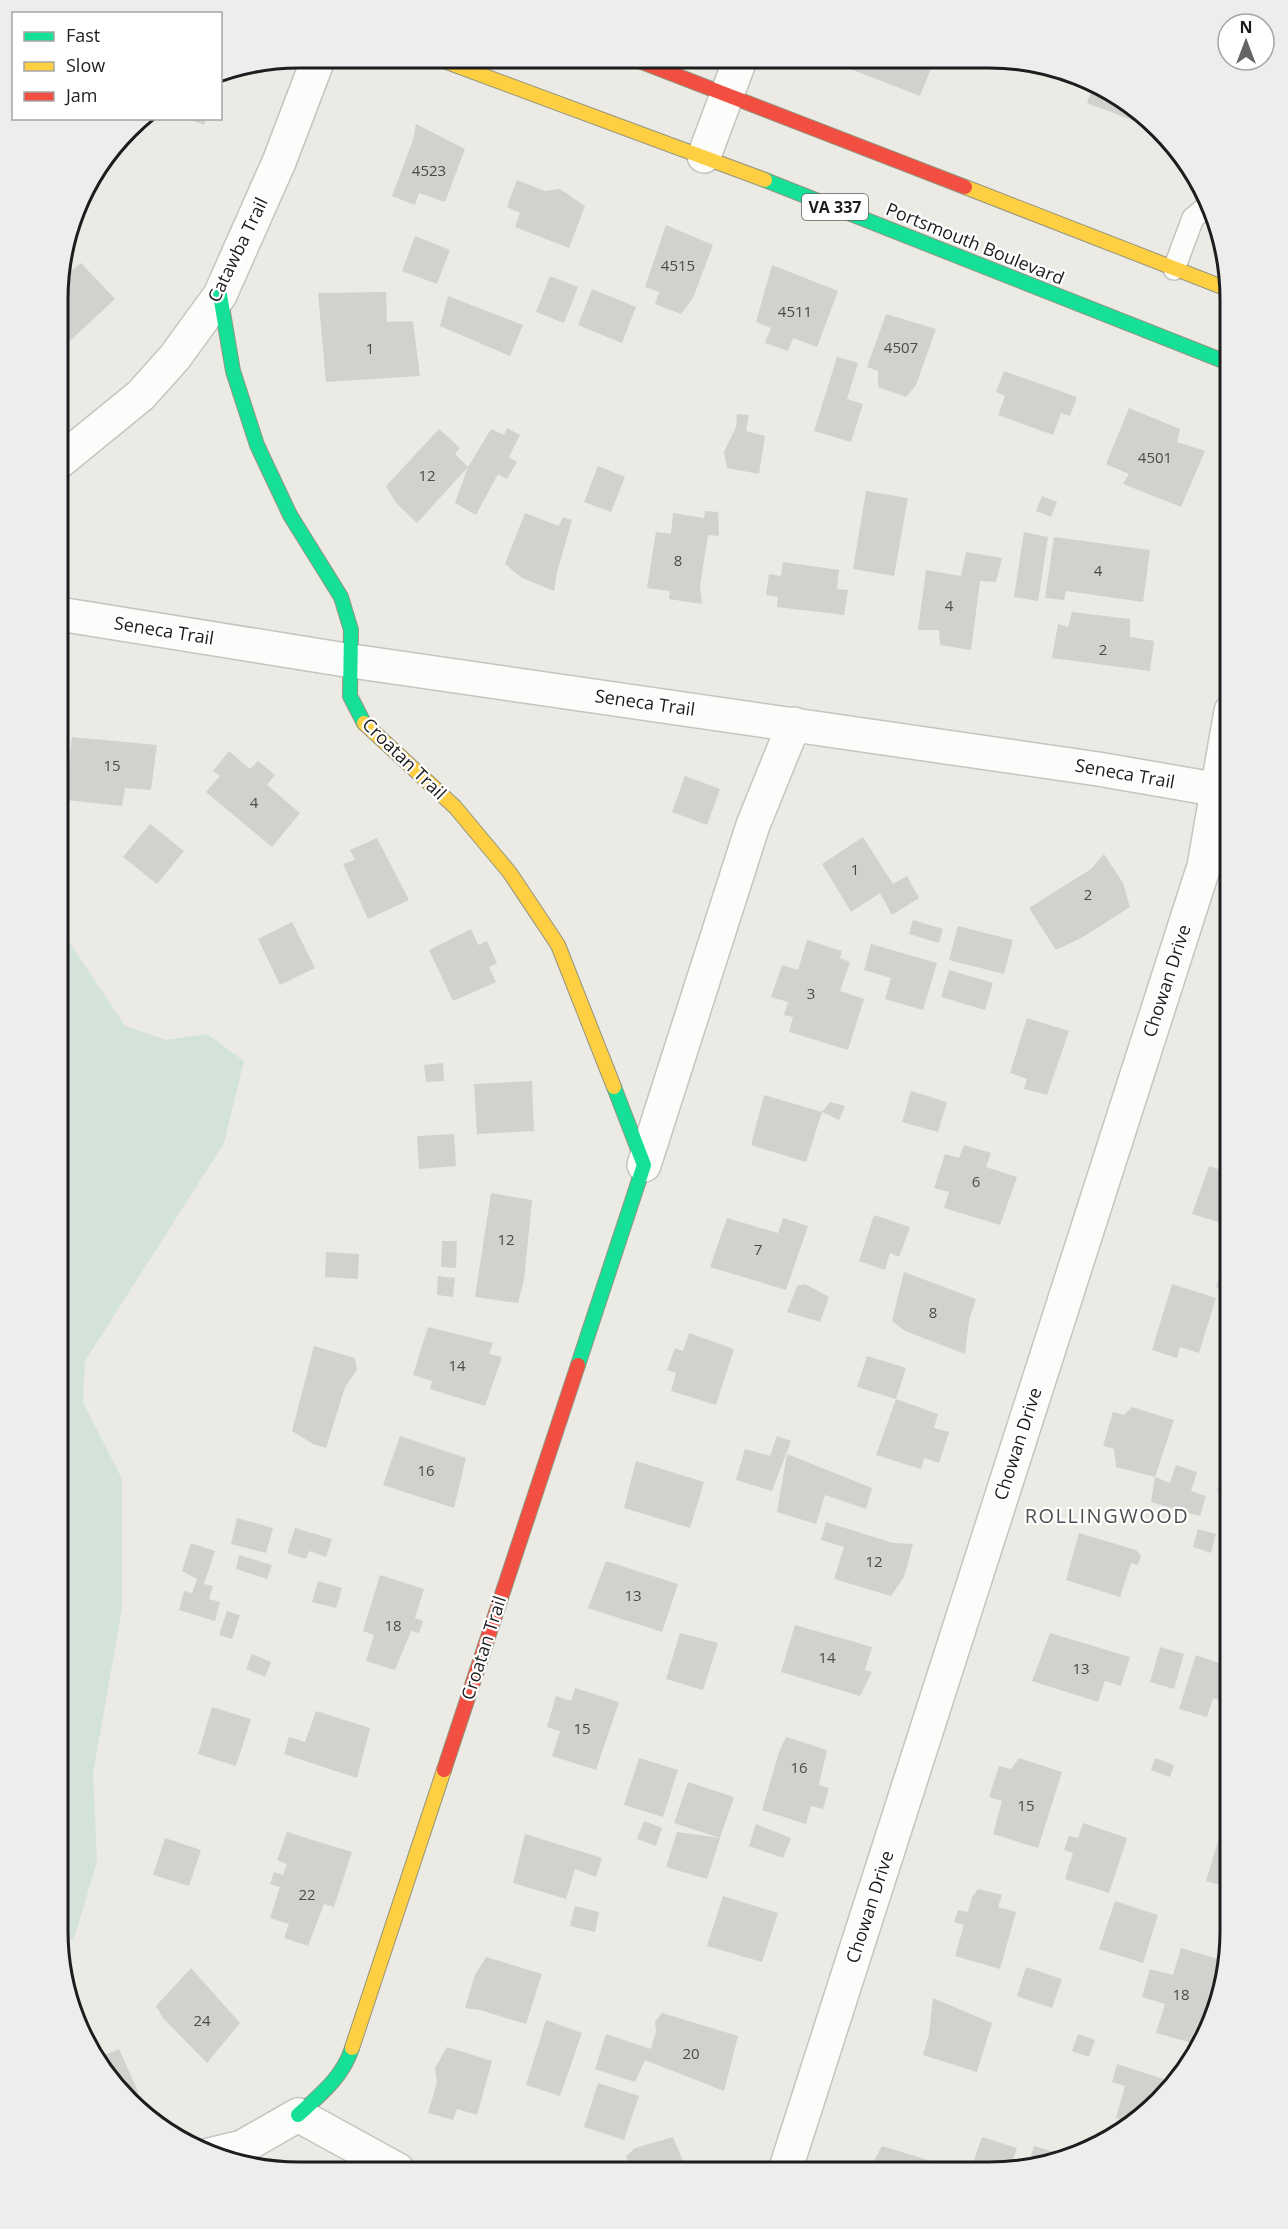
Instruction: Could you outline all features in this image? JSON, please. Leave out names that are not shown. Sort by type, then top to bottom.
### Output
[{"type":"street","name":"Catawba Trail","points":[[68,455],[141,395],[175,357],[220,295],[279,162],[315,68]]},
{"type":"street","name":"Portsmouth Boulevard","points":[[463,68],[704,156],[1220,360]]},
{"type":"street","points":[[659,68],[1220,286]]},
{"type":"street","points":[[704,156],[737,68]]},
{"type":"street","name":"Croatan Trail","points":[[220,295],[233,371],[257,445],[290,515],[341,597],[351,630],[350,696],[361,720],[454,807],[510,873],[558,945],[644,1165]]},
{"type":"street","name":"Seneca Trail","points":[[68,615],[352,661],[1098,769],[1220,790]]},
{"type":"street","name":"Croatan Trail","points":[[298,2115],[330,2085],[347,2064],[644,1165],[753,825],[794,724]]},
{"type":"street","name":"Chowan Drive","points":[[788,2162],[1204,866],[1220,806]]},
{"type":"street","points":[[228,2150],[242,2147],[298,2115],[383,2162]]},
{"type":"lane","points":[[1174,269],[1193,218],[1203,210]]},
{"type":"shaded area","points":[[68,940],[125,1026],[166,1040],[207,1034],[244,1061],[224,1143],[85,1361],[83,1402],[122,1479],[122,1608],[93,1774],[97,1861],[74,1939],[68,1940]]},
{"type":"building","points":[[848,68],[931,68],[920,96]]},
{"type":"building","points":[[1091,91],[1118,106],[1140,123],[1087,103]]},
{"type":"building","points":[[191,120],[205,120],[204,125]]},
{"type":"building","points":[[416,124],[465,149],[445,202],[419,193],[415,205],[392,196],[413,140]]},
{"type":"building","points":[[517,180],[545,191],[560,189],[585,206],[569,248],[515,227],[520,213],[507,207]]},
{"type":"building","points":[[666,225],[713,245],[693,298],[681,314],[655,304],[659,292],[645,287]]},
{"type":"building","points":[[415,236],[450,250],[437,284],[402,271]]},
{"type":"building","points":[[81,263],[115,299],[68,343],[69,270],[71,271]]},
{"type":"building","points":[[772,265],[838,291],[817,347],[793,338],[788,351],[765,343],[771,328],[756,322]]},
{"type":"building","points":[[550,276],[578,287],[564,323],[536,312]]},
{"type":"building","points":[[592,289],[636,307],[622,343],[578,325]]},
{"type":"building","points":[[386,292],[387,322],[413,321],[420,376],[326,382],[318,293]]},
{"type":"building","points":[[448,296],[523,325],[510,356],[440,326]]},
{"type":"building","points":[[886,314],[936,329],[916,385],[906,397],[878,387],[878,371],[867,367]]},
{"type":"building","points":[[837,357],[858,363],[847,399],[863,404],[851,442],[814,431]]},
{"type":"building","points":[[1004,371],[1077,397],[1070,416],[1061,413],[1053,435],[998,415],[1005,396],[996,392]]},
{"type":"building","points":[[1129,408],[1180,429],[1177,442],[1205,451],[1181,507],[1123,484],[1129,474],[1106,464]]},
{"type":"building","points":[[737,414],[749,415],[746,431],[765,436],[759,474],[727,468],[724,452],[736,427]]},
{"type":"building","points":[[507,428],[520,435],[509,457],[517,462],[507,479],[498,474],[476,515],[455,503],[468,467],[491,429],[504,435]]},
{"type":"building","points":[[439,429],[460,448],[455,454],[468,467],[417,523],[396,503],[386,486]]},
{"type":"building","points":[[598,466],[625,477],[611,512],[584,502]]},
{"type":"building","points":[[866,491],[908,498],[894,576],[853,569]]},
{"type":"building","points":[[1042,496],[1057,502],[1051,517],[1036,511]]},
{"type":"building","points":[[705,511],[718,512],[719,536],[708,535],[700,586],[702,604],[669,599],[670,591],[647,588],[656,532],[671,534],[673,513],[704,518]]},
{"type":"building","points":[[525,513],[559,526],[563,517],[572,520],[554,591],[522,578],[505,564]]},
{"type":"building","points":[[1024,532],[1048,537],[1038,601],[1014,597]]},
{"type":"building","points":[[1054,537],[1150,550],[1143,602],[1066,591],[1064,600],[1045,598]]},
{"type":"building","points":[[966,552],[1002,558],[996,582],[980,581],[971,650],[940,645],[939,630],[918,630],[926,570],[961,576]]},
{"type":"building","points":[[783,562],[839,570],[837,589],[848,590],[844,615],[777,607],[778,597],[766,595],[769,574],[781,576]]},
{"type":"building","points":[[1072,612],[1130,619],[1130,637],[1154,641],[1150,671],[1052,658],[1058,624],[1068,627]]},
{"type":"building","points":[[72,737],[157,745],[151,790],[125,788],[122,806],[68,800]]},
{"type":"building","points":[[229,751],[250,769],[258,761],[275,775],[267,785],[300,813],[272,847],[206,792],[220,776],[213,771]]},
{"type":"building","points":[[685,776],[720,789],[707,825],[672,812]]},
{"type":"building","points":[[150,824],[184,851],[157,884],[123,857]]},
{"type":"building","points":[[863,837],[893,884],[907,876],[919,898],[892,915],[880,893],[851,912],[822,864]]},
{"type":"building","points":[[377,838],[409,900],[368,919],[343,864],[355,860],[350,850]]},
{"type":"building","points":[[1104,854],[1123,883],[1130,907],[1083,937],[1056,950],[1029,908],[1091,869]]},
{"type":"building","points":[[913,920],[943,929],[939,943],[909,934]]},
{"type":"building","points":[[292,922],[315,968],[280,985],[258,939]]},
{"type":"building","points":[[958,926],[1013,940],[1004,974],[949,960]]},
{"type":"building","points":[[471,929],[478,945],[487,941],[497,963],[489,967],[496,982],[453,1001],[429,950]]},
{"type":"building","points":[[807,940],[842,951],[840,958],[850,962],[840,991],[864,999],[848,1050],[789,1032],[793,1017],[784,1015],[788,1002],[771,997],[782,965],[798,970]]},
{"type":"building","points":[[871,944],[937,963],[923,1010],[885,999],[891,978],[864,970]]},
{"type":"building","points":[[949,970],[993,983],[985,1010],[941,997]]},
{"type":"building","points":[[1027,1018],[1069,1031],[1047,1095],[1024,1089],[1027,1079],[1010,1073]]},
{"type":"building","points":[[443,1063],[444,1081],[426,1082],[424,1065]]},
{"type":"building","points":[[532,1081],[534,1131],[477,1134],[474,1084]]},
{"type":"building","points":[[911,1091],[947,1102],[938,1132],[902,1122]]},
{"type":"building","points":[[764,1095],[822,1112],[806,1162],[751,1145]]},
{"type":"building","points":[[830,1102],[845,1106],[839,1120],[822,1112]]},
{"type":"building","points":[[454,1134],[456,1166],[419,1169],[417,1136]]},
{"type":"building","points":[[964,1145],[991,1153],[986,1167],[1017,1177],[1000,1225],[944,1208],[949,1192],[934,1188],[945,1154],[959,1158]]},
{"type":"building","points":[[1209,1166],[1220,1170],[1220,1223],[1192,1214]]},
{"type":"building","points":[[491,1193],[532,1200],[524,1280],[518,1303],[475,1297]]},
{"type":"building","points":[[874,1215],[910,1227],[899,1257],[890,1253],[885,1270],[859,1261]]},
{"type":"building","points":[[727,1218],[778,1233],[783,1218],[808,1226],[786,1290],[710,1267]]},
{"type":"building","points":[[442,1241],[457,1241],[456,1268],[441,1267]]},
{"type":"building","points":[[326,1252],[359,1254],[358,1279],[325,1277]]},
{"type":"building","points":[[904,1272],[976,1299],[969,1320],[965,1354],[905,1331],[892,1321]]},
{"type":"building","points":[[1220,1275],[1220,1288],[1216,1287]]},
{"type":"building","points":[[438,1276],[455,1278],[453,1297],[437,1295]]},
{"type":"building","points":[[805,1284],[829,1297],[820,1322],[787,1312],[797,1286]]},
{"type":"building","points":[[1172,1284],[1216,1298],[1199,1353],[1180,1347],[1177,1358],[1152,1350]]},
{"type":"building","points":[[428,1327],[493,1343],[489,1354],[502,1357],[485,1406],[430,1389],[432,1381],[413,1375]]},
{"type":"building","points":[[689,1333],[734,1349],[716,1405],[671,1391],[676,1373],[667,1370],[675,1348],[683,1351]]},
{"type":"building","points":[[314,1346],[355,1358],[357,1370],[345,1387],[326,1448],[313,1444],[292,1431]]},
{"type":"building","points":[[867,1356],[906,1368],[896,1399],[857,1387]]},
{"type":"building","points":[[896,1399],[938,1414],[934,1428],[949,1432],[939,1463],[924,1458],[921,1469],[876,1455]]},
{"type":"building","points":[[1132,1407],[1174,1420],[1155,1477],[1116,1467],[1114,1449],[1103,1446],[1113,1412],[1124,1415]]},
{"type":"building","points":[[400,1436],[466,1458],[454,1508],[383,1485]]},
{"type":"building","points":[[777,1436],[791,1441],[772,1491],[736,1480],[745,1449],[770,1456]]},
{"type":"building","points":[[787,1454],[872,1488],[866,1509],[825,1495],[816,1524],[777,1512]]},
{"type":"building","points":[[636,1461],[704,1482],[690,1528],[624,1508]]},
{"type":"building","points":[[1176,1465],[1197,1472],[1191,1491],[1206,1496],[1200,1516],[1151,1502],[1155,1477],[1170,1483]]},
{"type":"building","points":[[237,1518],[273,1528],[266,1553],[231,1544]]},
{"type":"building","points":[[826,1522],[893,1543],[913,1544],[904,1577],[891,1596],[834,1579],[844,1547],[821,1540]]},
{"type":"building","points":[[295,1528],[332,1539],[326,1557],[309,1551],[306,1559],[287,1553]]},
{"type":"building","points":[[1198,1529],[1216,1534],[1211,1553],[1193,1547]]},
{"type":"building","points":[[1079,1533],[1136,1550],[1141,1556],[1138,1565],[1131,1563],[1120,1597],[1066,1580]]},
{"type":"building","points":[[191,1543],[215,1551],[204,1584],[213,1586],[209,1599],[220,1602],[215,1621],[179,1610],[184,1591],[192,1593],[197,1579],[182,1571]]},
{"type":"building","points":[[239,1555],[272,1565],[267,1579],[236,1569]]},
{"type":"building","points":[[606,1561],[678,1584],[662,1632],[588,1608]]},
{"type":"building","points":[[380,1575],[424,1589],[415,1618],[423,1621],[419,1633],[411,1631],[395,1670],[366,1661],[374,1635],[363,1631]]},
{"type":"building","points":[[318,1581],[342,1588],[336,1608],[312,1602]]},
{"type":"building","points":[[227,1611],[240,1615],[232,1639],[219,1635]]},
{"type":"building","points":[[795,1625],[872,1647],[865,1670],[872,1672],[860,1696],[781,1672]]},
{"type":"building","points":[[680,1633],[718,1643],[703,1690],[666,1679]]},
{"type":"building","points":[[1050,1633],[1130,1657],[1121,1686],[1105,1681],[1098,1702],[1032,1681]]},
{"type":"building","points":[[1160,1647],[1184,1654],[1174,1689],[1150,1682]]},
{"type":"building","points":[[252,1654],[271,1662],[265,1677],[246,1669]]},
{"type":"building","points":[[1196,1655],[1220,1663],[1220,1700],[1213,1698],[1207,1717],[1179,1709]]},
{"type":"building","points":[[575,1688],[619,1702],[596,1770],[552,1756],[560,1731],[547,1727],[556,1696],[571,1701]]},
{"type":"building","points":[[212,1707],[251,1719],[236,1766],[198,1754]]},
{"type":"building","points":[[316,1711],[370,1728],[357,1778],[284,1754],[289,1737],[305,1742]]},
{"type":"building","points":[[786,1737],[827,1750],[819,1785],[829,1788],[823,1809],[811,1806],[806,1824],[762,1810],[779,1752]]},
{"type":"building","points":[[639,1758],[678,1770],[663,1817],[624,1805]]},
{"type":"building","points":[[1019,1758],[1062,1772],[1038,1848],[993,1834],[1002,1801],[989,1797],[999,1766],[1011,1769]]},
{"type":"building","points":[[1155,1758],[1174,1765],[1170,1777],[1151,1770]]},
{"type":"building","points":[[688,1782],[734,1797],[720,1838],[674,1823]]},
{"type":"building","points":[[644,1821],[662,1828],[656,1846],[637,1839]]},
{"type":"building","points":[[1083,1823],[1127,1838],[1109,1893],[1065,1879],[1073,1853],[1064,1850],[1069,1836],[1078,1838]]},
{"type":"building","points":[[756,1824],[791,1838],[783,1858],[749,1846]]},
{"type":"building","points":[[287,1832],[352,1852],[334,1907],[324,1904],[308,1946],[284,1938],[289,1924],[270,1918],[280,1887],[270,1884],[274,1872],[283,1875],[287,1864],[277,1860]]},
{"type":"building","points":[[677,1832],[720,1838],[707,1879],[666,1867]]},
{"type":"building","points":[[525,1834],[602,1858],[596,1877],[575,1869],[566,1899],[513,1883]]},
{"type":"building","points":[[1220,1835],[1220,1885],[1206,1881]]},
{"type":"building","points":[[165,1838],[201,1850],[189,1886],[153,1875]]},
{"type":"building","points":[[978,1889],[1002,1895],[998,1907],[1016,1912],[1000,1969],[955,1956],[964,1925],[954,1922],[958,1910],[968,1912],[972,1897]]},
{"type":"building","points":[[723,1896],[778,1913],[762,1962],[707,1946]]},
{"type":"building","points":[[1115,1901],[1158,1915],[1143,1963],[1099,1949]]},
{"type":"building","points":[[575,1906],[599,1912],[595,1932],[570,1926]]},
{"type":"building","points":[[1181,1948],[1219,1959],[1213,1991],[1197,2033],[1194,2032],[1192,2043],[1156,2033],[1165,2004],[1142,1997],[1150,1969],[1173,1975]]},
{"type":"building","points":[[486,1957],[542,1974],[526,2024],[480,2010],[465,2008],[475,1975]]},
{"type":"building","points":[[1026,1967],[1062,1979],[1052,2008],[1017,1996]]},
{"type":"building","points":[[191,1968],[240,2023],[207,2063],[163,2018],[156,2006]]},
{"type":"building","points":[[933,1998],[992,2023],[977,2072],[923,2055],[929,2034]]},
{"type":"building","points":[[662,2013],[738,2036],[724,2091],[645,2060],[635,2082],[595,2069],[606,2034],[651,2049],[656,2032],[655,2022]]},
{"type":"building","points":[[546,2020],[582,2033],[560,2096],[526,2085]]},
{"type":"building","points":[[1078,2034],[1095,2040],[1089,2057],[1072,2051]]},
{"type":"building","points":[[447,2047],[492,2061],[477,2115],[457,2109],[453,2120],[428,2113],[437,2083],[435,2068]]},
{"type":"building","points":[[119,2049],[139,2094],[135,2094],[104,2055]]},
{"type":"building","points":[[1117,2064],[1166,2080],[1153,2094],[1122,2120],[1116,2118],[1125,2086],[1112,2082]]},
{"type":"building","points":[[598,2083],[639,2096],[624,2140],[584,2127]]},
{"type":"building","points":[[673,2137],[683,2162],[628,2162],[626,2156],[635,2148]]},
{"type":"building","points":[[982,2137],[1017,2148],[1013,2160],[973,2162]]},
{"type":"building","points":[[882,2146],[934,2162],[873,2162]]},
{"type":"building","points":[[1034,2146],[1055,2152],[1050,2154],[1030,2158]]},
{"type":"traffic: fast","points":[[765,180],[1220,360]]},
{"type":"traffic: fast","points":[[220,295],[233,371],[257,445],[290,515],[341,597],[351,630],[350,696],[364,723]]},
{"type":"traffic: fast","points":[[578,1365],[644,1165],[614,1087]]},
{"type":"traffic: fast","points":[[298,2115],[337,2077],[352,2048]]},
{"type":"traffic: slow","points":[[463,68],[765,180]]},
{"type":"traffic: slow","points":[[965,187],[1220,286]]},
{"type":"traffic: slow","points":[[364,723],[455,807],[510,873],[558,945],[614,1087]]},
{"type":"traffic: slow","points":[[352,2048],[444,1770]]},
{"type":"traffic: jam","points":[[657,68],[965,187]]},
{"type":"traffic: jam","points":[[444,1770],[578,1365]]},
{"type":"district","name":"ROLLINGWOOD","points":[[1107,1516]]}]
